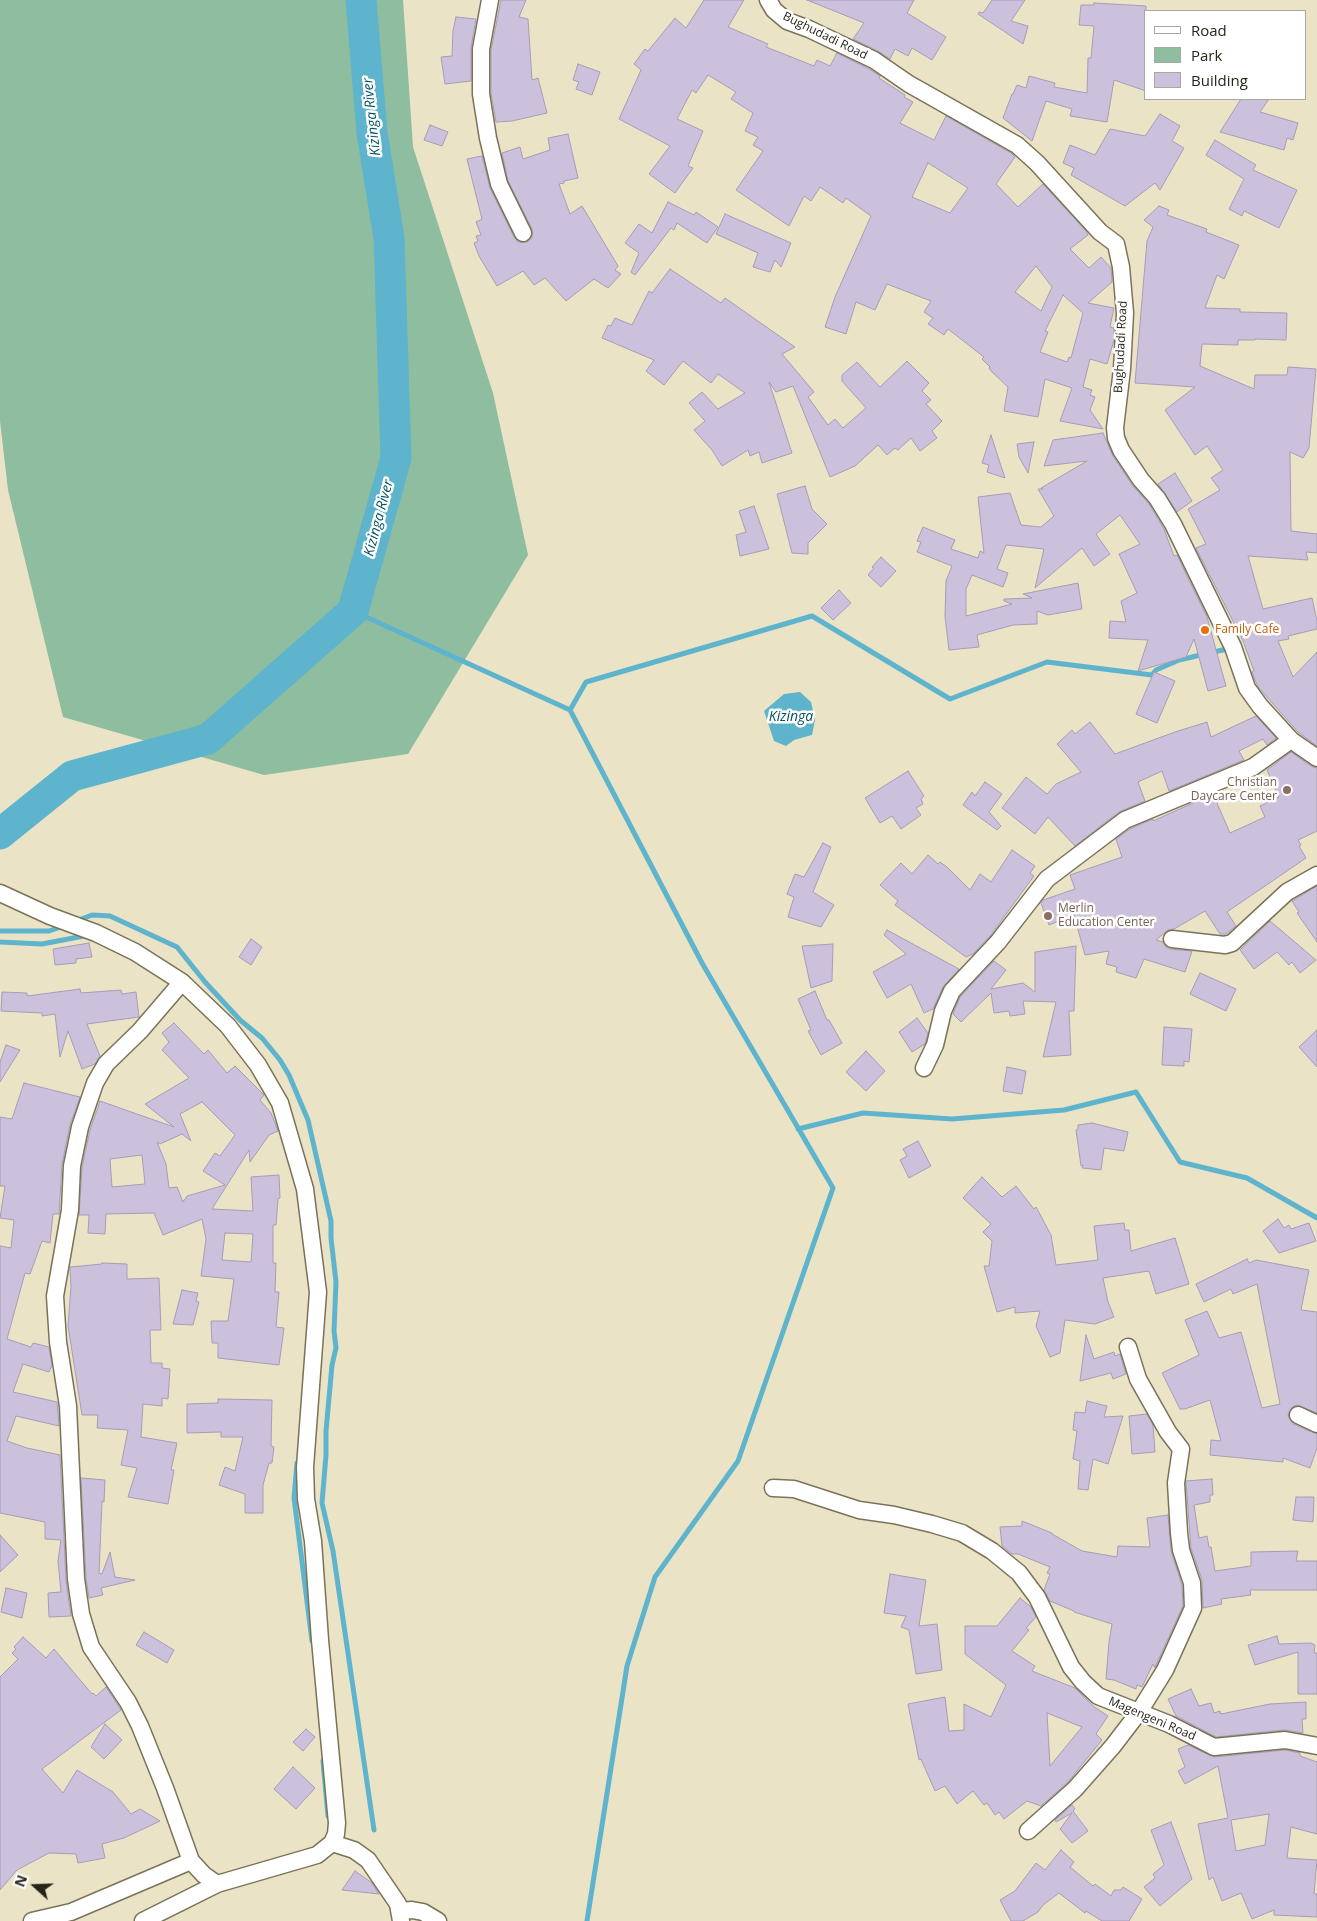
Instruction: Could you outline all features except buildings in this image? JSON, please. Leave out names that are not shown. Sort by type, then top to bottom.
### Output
[{"type":"street","points":[[490,0],[481,48],[481,94],[488,138],[499,184],[523,233]]},
{"type":"street","name":"Bughudadi Road","points":[[768,0],[774,10],[787,20],[809,28],[874,60],[909,84],[1017,145],[1037,163],[1100,232],[1116,244],[1121,267],[1125,313],[1122,369],[1115,428],[1116,438],[1121,450],[1141,480],[1157,498],[1173,524],[1233,647],[1247,688],[1260,706],[1291,740],[1317,758]]},
{"type":"street","points":[[924,1068],[935,1045],[943,1011],[952,991],[998,942],[1047,879],[1125,820],[1253,767],[1291,740]]},
{"type":"street","points":[[1172,939],[1225,945],[1232,943],[1287,892],[1317,875]]},
{"type":"street","points":[[0,894],[50,916],[96,933],[135,952],[182,982],[228,1026],[258,1065],[280,1103],[305,1189],[318,1292],[305,1468],[306,1499],[313,1541],[337,1823],[336,1834],[332,1844],[317,1855],[218,1884],[143,1921]]},
{"type":"street","points":[[182,982],[140,1031],[106,1064],[95,1083],[80,1127],[72,1166],[70,1210],[55,1296],[58,1342],[68,1406],[76,1580],[81,1614],[91,1647],[128,1702],[140,1726],[165,1788],[190,1861],[204,1875],[218,1884]]},
{"type":"street","points":[[1028,1831],[1075,1788],[1113,1746],[1139,1712],[1165,1670],[1192,1608],[1194,1595],[1181,1550],[1179,1533],[1176,1483],[1181,1449],[1168,1432],[1138,1379],[1128,1347]]},
{"type":"street","points":[[1298,1415],[1317,1424]]},
{"type":"street","name":"Magengeni Road","points":[[773,1488],[794,1489],[859,1510],[894,1514],[932,1524],[962,1533],[992,1551],[1019,1574],[1037,1597],[1071,1666],[1083,1682],[1098,1696],[1169,1724],[1214,1747],[1285,1740],[1317,1746]]},
{"type":"street","points":[[332,1844],[354,1850],[368,1860],[398,1904],[401,1916],[412,1910],[423,1912],[438,1921]]},
{"type":"street","points":[[32,1921],[71,1912],[190,1861]]},
{"type":"green space","points":[[0,0],[403,0],[413,147],[493,393],[528,555],[408,754],[264,775],[63,717],[8,490],[0,421]]},
{"type":"water","name":"Kizinga","points":[[800,692],[811,702],[815,720],[812,735],[794,740],[786,746],[774,741],[764,711],[784,694]]},
{"type":"waterway","name":"Kizinga River","points":[[0,834],[72,776],[208,739],[353,611],[396,458],[389,238],[372,133],[361,0]]},
{"type":"waterway","points":[[353,611],[570,710],[702,963],[833,1188],[738,1461],[655,1577],[627,1666],[587,1921]]},
{"type":"waterway","points":[[570,710],[586,682],[812,616],[950,699],[1047,662],[1152,675],[1156,670],[1179,660],[1227,649]]},
{"type":"waterway","points":[[76,921],[92,915],[110,916],[177,947],[205,982],[240,1020],[262,1038],[280,1060],[289,1075],[308,1120],[331,1221],[336,1282],[334,1331],[336,1348],[332,1365],[326,1431],[322,1503],[333,1551],[374,1830]]},
{"type":"waterway","points":[[0,931],[49,931],[64,926]]},
{"type":"waterway","points":[[0,942],[42,944],[84,936],[88,937]]},
{"type":"waterway","points":[[798,1129],[863,1113],[952,1119],[1064,1110],[1136,1092],[1180,1162],[1247,1178],[1317,1218]]},
{"type":"waterway","points":[[297,1463],[294,1498],[312,1641]]},
{"type":"waterway","points":[[323,1761],[328,1816]]},
{"type":"place","name":"Family Cafe","points":[[1205,630]]},
{"type":"place","name":"Christian Daycare Center","points":[[1287,790]]},
{"type":"place","name":"Merlin Education Center","points":[[1048,916]]}]
